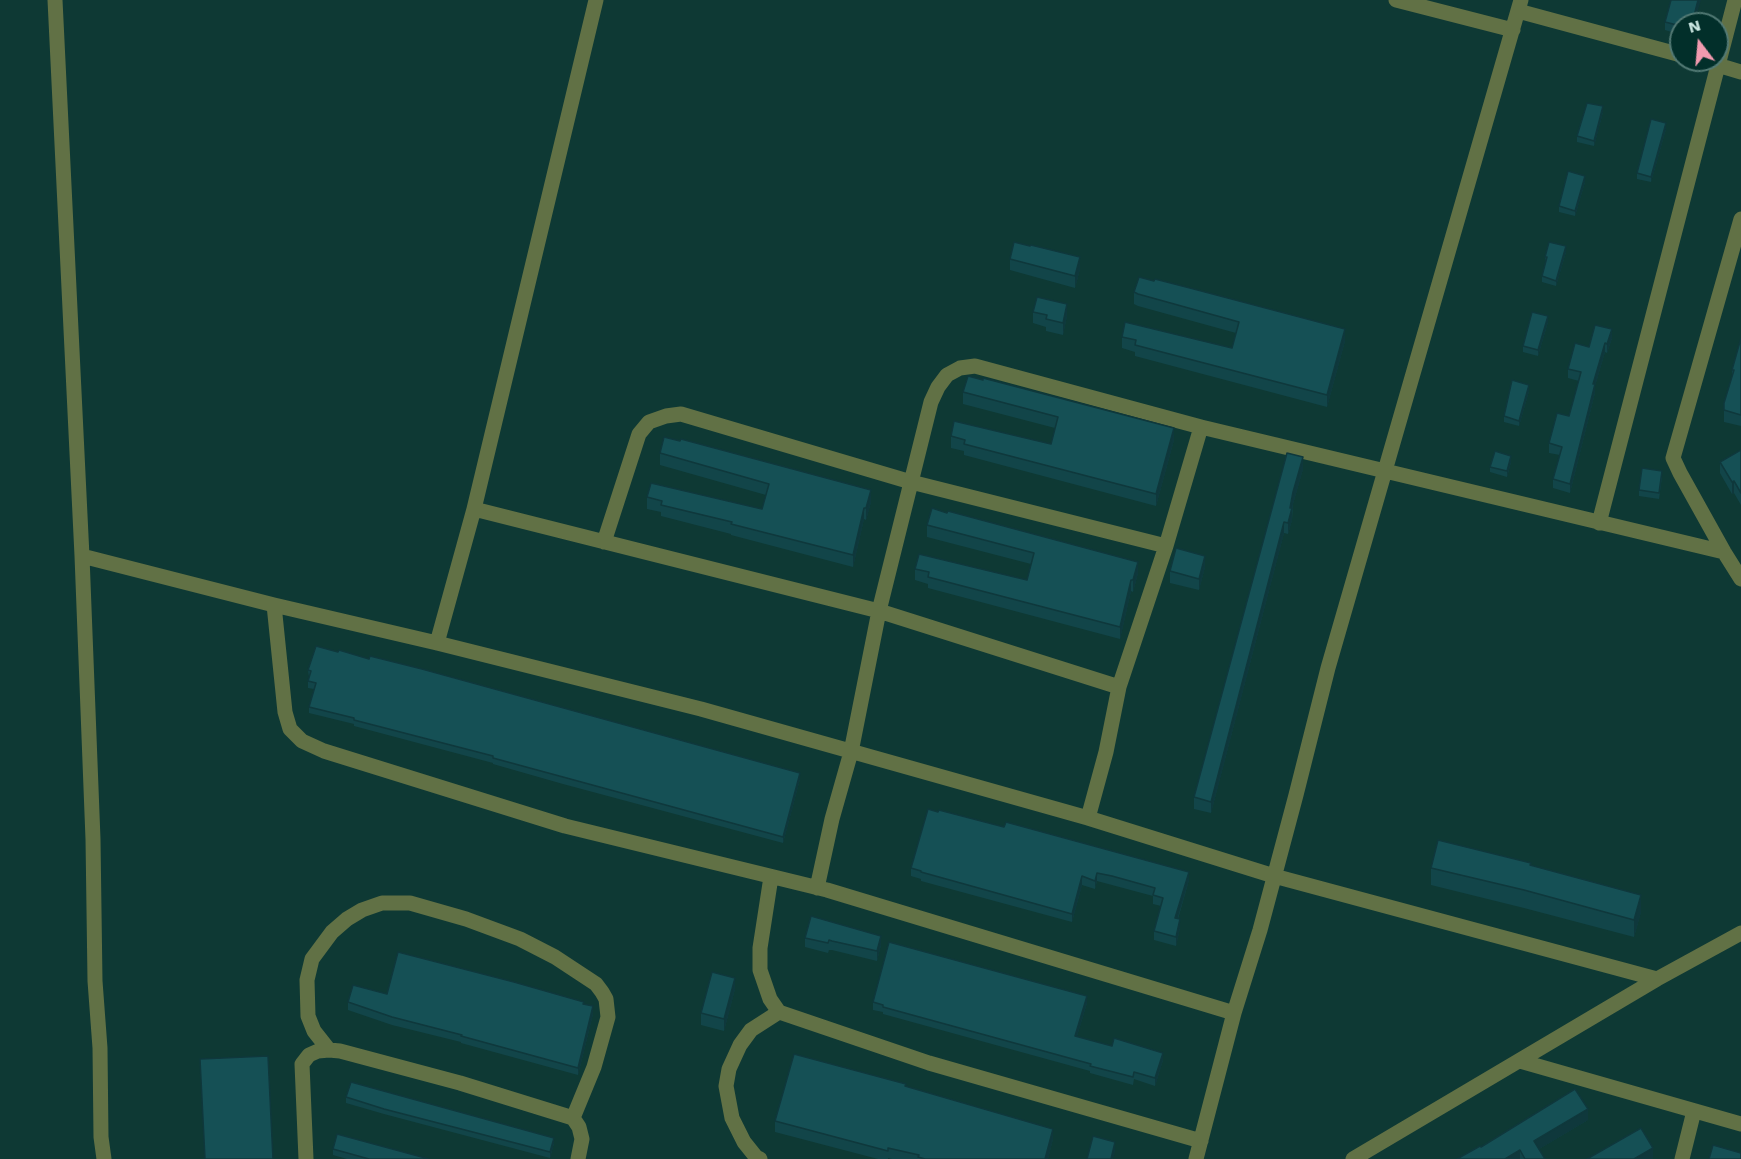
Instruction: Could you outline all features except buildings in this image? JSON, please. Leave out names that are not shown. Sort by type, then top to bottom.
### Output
[{"type":"street","points":[[54,0],[82,556],[93,839],[95,981],[100,1048],[101,1137],[104,1159]]},
{"type":"street","points":[[437,643],[474,509],[596,0]]},
{"type":"street","points":[[1396,0],[1513,30]]},
{"type":"street","points":[[1729,23],[1735,0]]},
{"type":"street","points":[[1196,1159],[1234,1013],[1260,930],[1328,668],[1519,6],[1669,51]]},
{"type":"street","points":[[1599,523],[1716,72]]},
{"type":"street","points":[[1741,219],[1673,458],[1741,579]]},
{"type":"street","points":[[817,888],[850,752],[879,611],[931,402],[947,375],[960,368],[975,366],[1201,427],[1724,552]]},
{"type":"street","points":[[604,542],[639,434],[649,422],[681,414],[911,482],[1166,546]]},
{"type":"street","points":[[1088,818],[1106,752],[1119,687],[1166,546],[1201,427]]},
{"type":"street","points":[[474,509],[879,611],[1119,687]]},
{"type":"street","points":[[82,556],[701,709],[1088,818],[1274,876],[1657,979]]},
{"type":"street","points":[[274,605],[285,712],[290,729],[302,741],[324,751],[565,826],[817,888],[1234,1013]]},
{"type":"street","points":[[771,877],[760,948],[760,970],[770,999],[779,1012],[929,1063],[1201,1141]]},
{"type":"street","points":[[328,1050],[314,1031],[308,1016],[307,980],[312,959],[332,932],[346,919],[382,903],[410,903],[466,919],[520,939],[555,957],[596,984],[606,999],[608,1017],[594,1067],[573,1118]]},
{"type":"street","points":[[1353,1159],[1657,979],[1741,933]]},
{"type":"street","points":[[760,1159],[744,1142],[732,1118],[726,1086],[734,1056],[751,1030],[779,1012]]},
{"type":"street","points":[[306,1159],[302,1064],[309,1055],[328,1050],[340,1051],[460,1083],[573,1118],[579,1127],[582,1139],[578,1159]]},
{"type":"street","points":[[1520,1061],[1741,1124]]},
{"type":"street","points":[[1682,1159],[1694,1111]]}]
